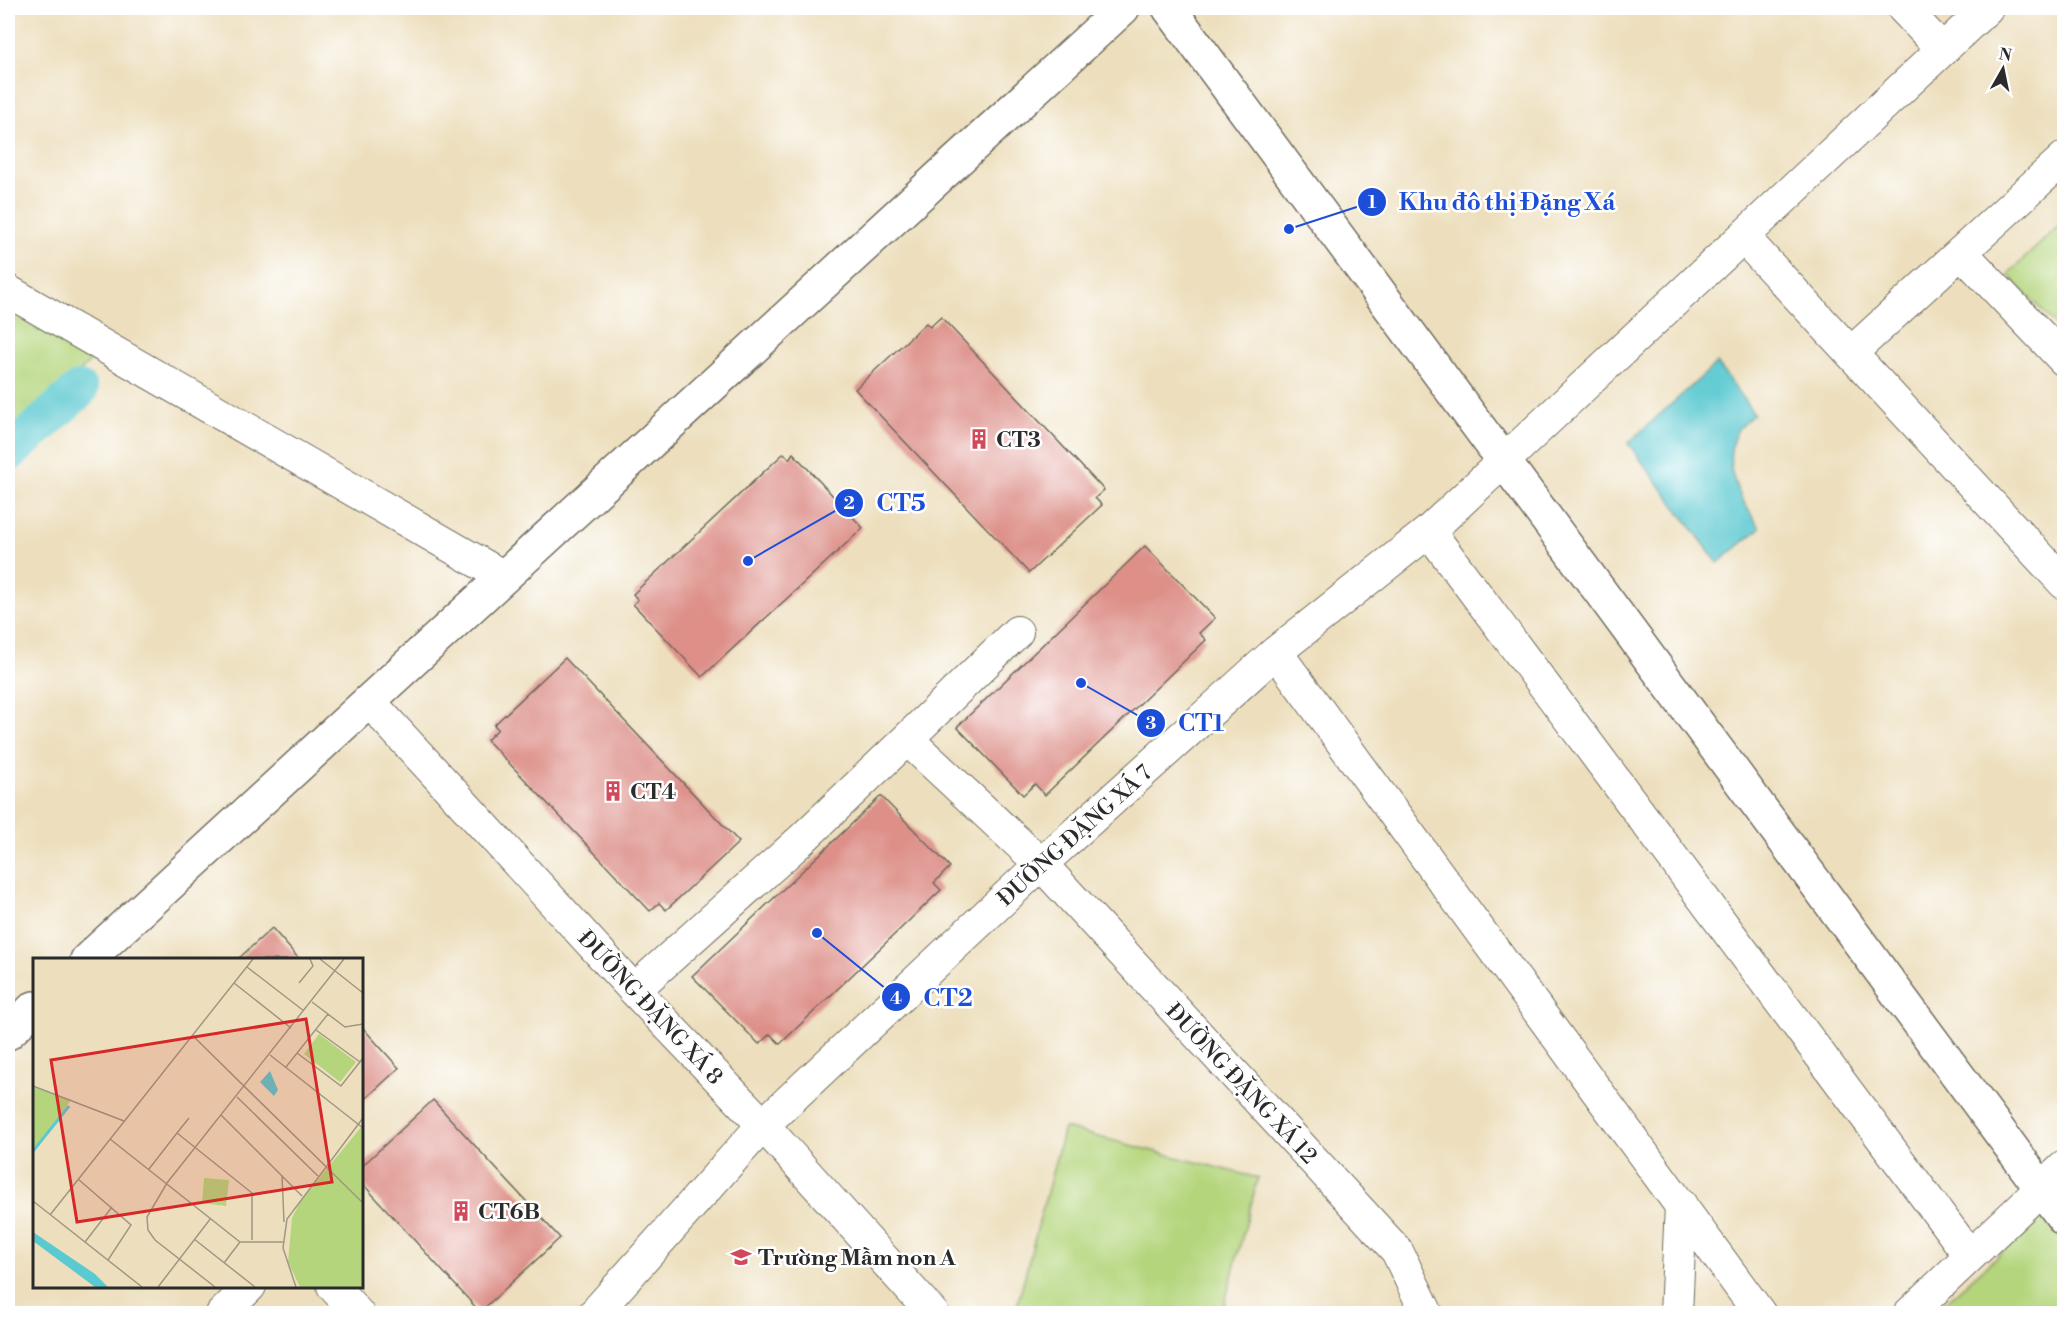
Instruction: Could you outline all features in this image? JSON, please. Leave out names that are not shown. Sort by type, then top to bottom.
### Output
[{"type":"street","points":[[89,958],[1123,8]]},
{"type":"street","points":[[1169,8],[1504,461],[2053,1178],[2064,1219]]},
{"type":"street","points":[[1903,8],[1942,49]]},
{"type":"street","name":"ĐƯỜNG ĐẶNG XÁ 7","points":[[594,1314],[763,1125],[1041,864],[1276,652],[1429,531],[1987,8]]},
{"type":"street","points":[[1851,353],[2064,158]]},
{"type":"street","points":[[1743,237],[2064,583]]},
{"type":"street","points":[[1961,252],[2064,360]]},
{"type":"street","points":[[8,291],[504,577]]},
{"type":"street","points":[[1429,531],[1970,1256]]},
{"type":"street","points":[[634,990],[799,842],[1017,632]]},
{"type":"street","points":[[1276,652],[1760,1314]]},
{"type":"street","name":"ĐƯỜNG ĐẶNG XÁ 8","points":[[369,701],[634,990],[763,1125],[933,1314]]},
{"type":"street","name":"ĐƯỜNG ĐẶNG XÁ 12","points":[[907,739],[1041,864],[1397,1251],[1427,1314]]},
{"type":"street","points":[[8,1033],[33,1009]]},
{"type":"street","points":[[1909,1314],[2053,1178]]},
{"type":"street","points":[[1676,1314],[1681,1205]]},
{"type":"street","points":[[222,1314],[249,1288]]},
{"type":"street","points":[[334,1288],[358,1314]]},
{"type":"green space","points":[[2064,221],[2064,334],[2008,274]]},
{"type":"green space","points":[[8,292],[108,344],[8,442]]},
{"type":"green space","points":[[1064,1128],[1258,1178],[1222,1313],[1015,1313]]},
{"type":"green space","points":[[2064,1196],[2064,1313],[1933,1313]]},
{"type":"water","points":[[1717,363],[1754,414],[1737,431],[1730,457],[1731,470],[1740,494],[1760,528],[1718,563],[1628,443]]},
{"type":"building","name":"CT3","points":[[941,317],[1104,490],[1095,498],[1102,505],[1029,573],[855,389],[926,323],[930,327]]},
{"type":"building","points":[[784,453],[789,459],[793,453],[863,528],[702,677],[633,604],[638,600],[633,594]]},
{"type":"building","points":[[1145,546],[1215,618],[1199,633],[1206,640],[1045,795],[1035,784],[1023,795],[957,727]]},
{"type":"building","name":"CT4","points":[[565,658],[739,842],[666,910],[659,903],[650,911],[487,740],[498,729],[494,725]]},
{"type":"building","points":[[881,796],[950,867],[934,883],[941,890],[780,1044],[770,1034],[759,1044],[692,976]]},
{"type":"building","points":[[272,928],[298,958],[239,958]]},
{"type":"building","points":[[363,1028],[399,1068],[363,1101]]},
{"type":"building","name":"CT6B","points":[[433,1100],[560,1238],[480,1312],[363,1184],[363,1165]]},
{"type":"waterway","points":[[8,454],[79,390]]},
{"type":"place","name":"Khu đô thị Đặng Xá","points":[[1289,229]]},
{"type":"place","name":"CT3","points":[[979,439]]},
{"type":"place","name":"CT5","points":[[748,561]]},
{"type":"place","name":"CT1","points":[[1081,683]]},
{"type":"place","name":"CT4","points":[[613,791]]},
{"type":"place","name":"CT2","points":[[817,933]]},
{"type":"place","name":"CT6B","points":[[461,1211]]},
{"type":"place","name":"Trường Mầm non A","points":[[741,1257]]}]
